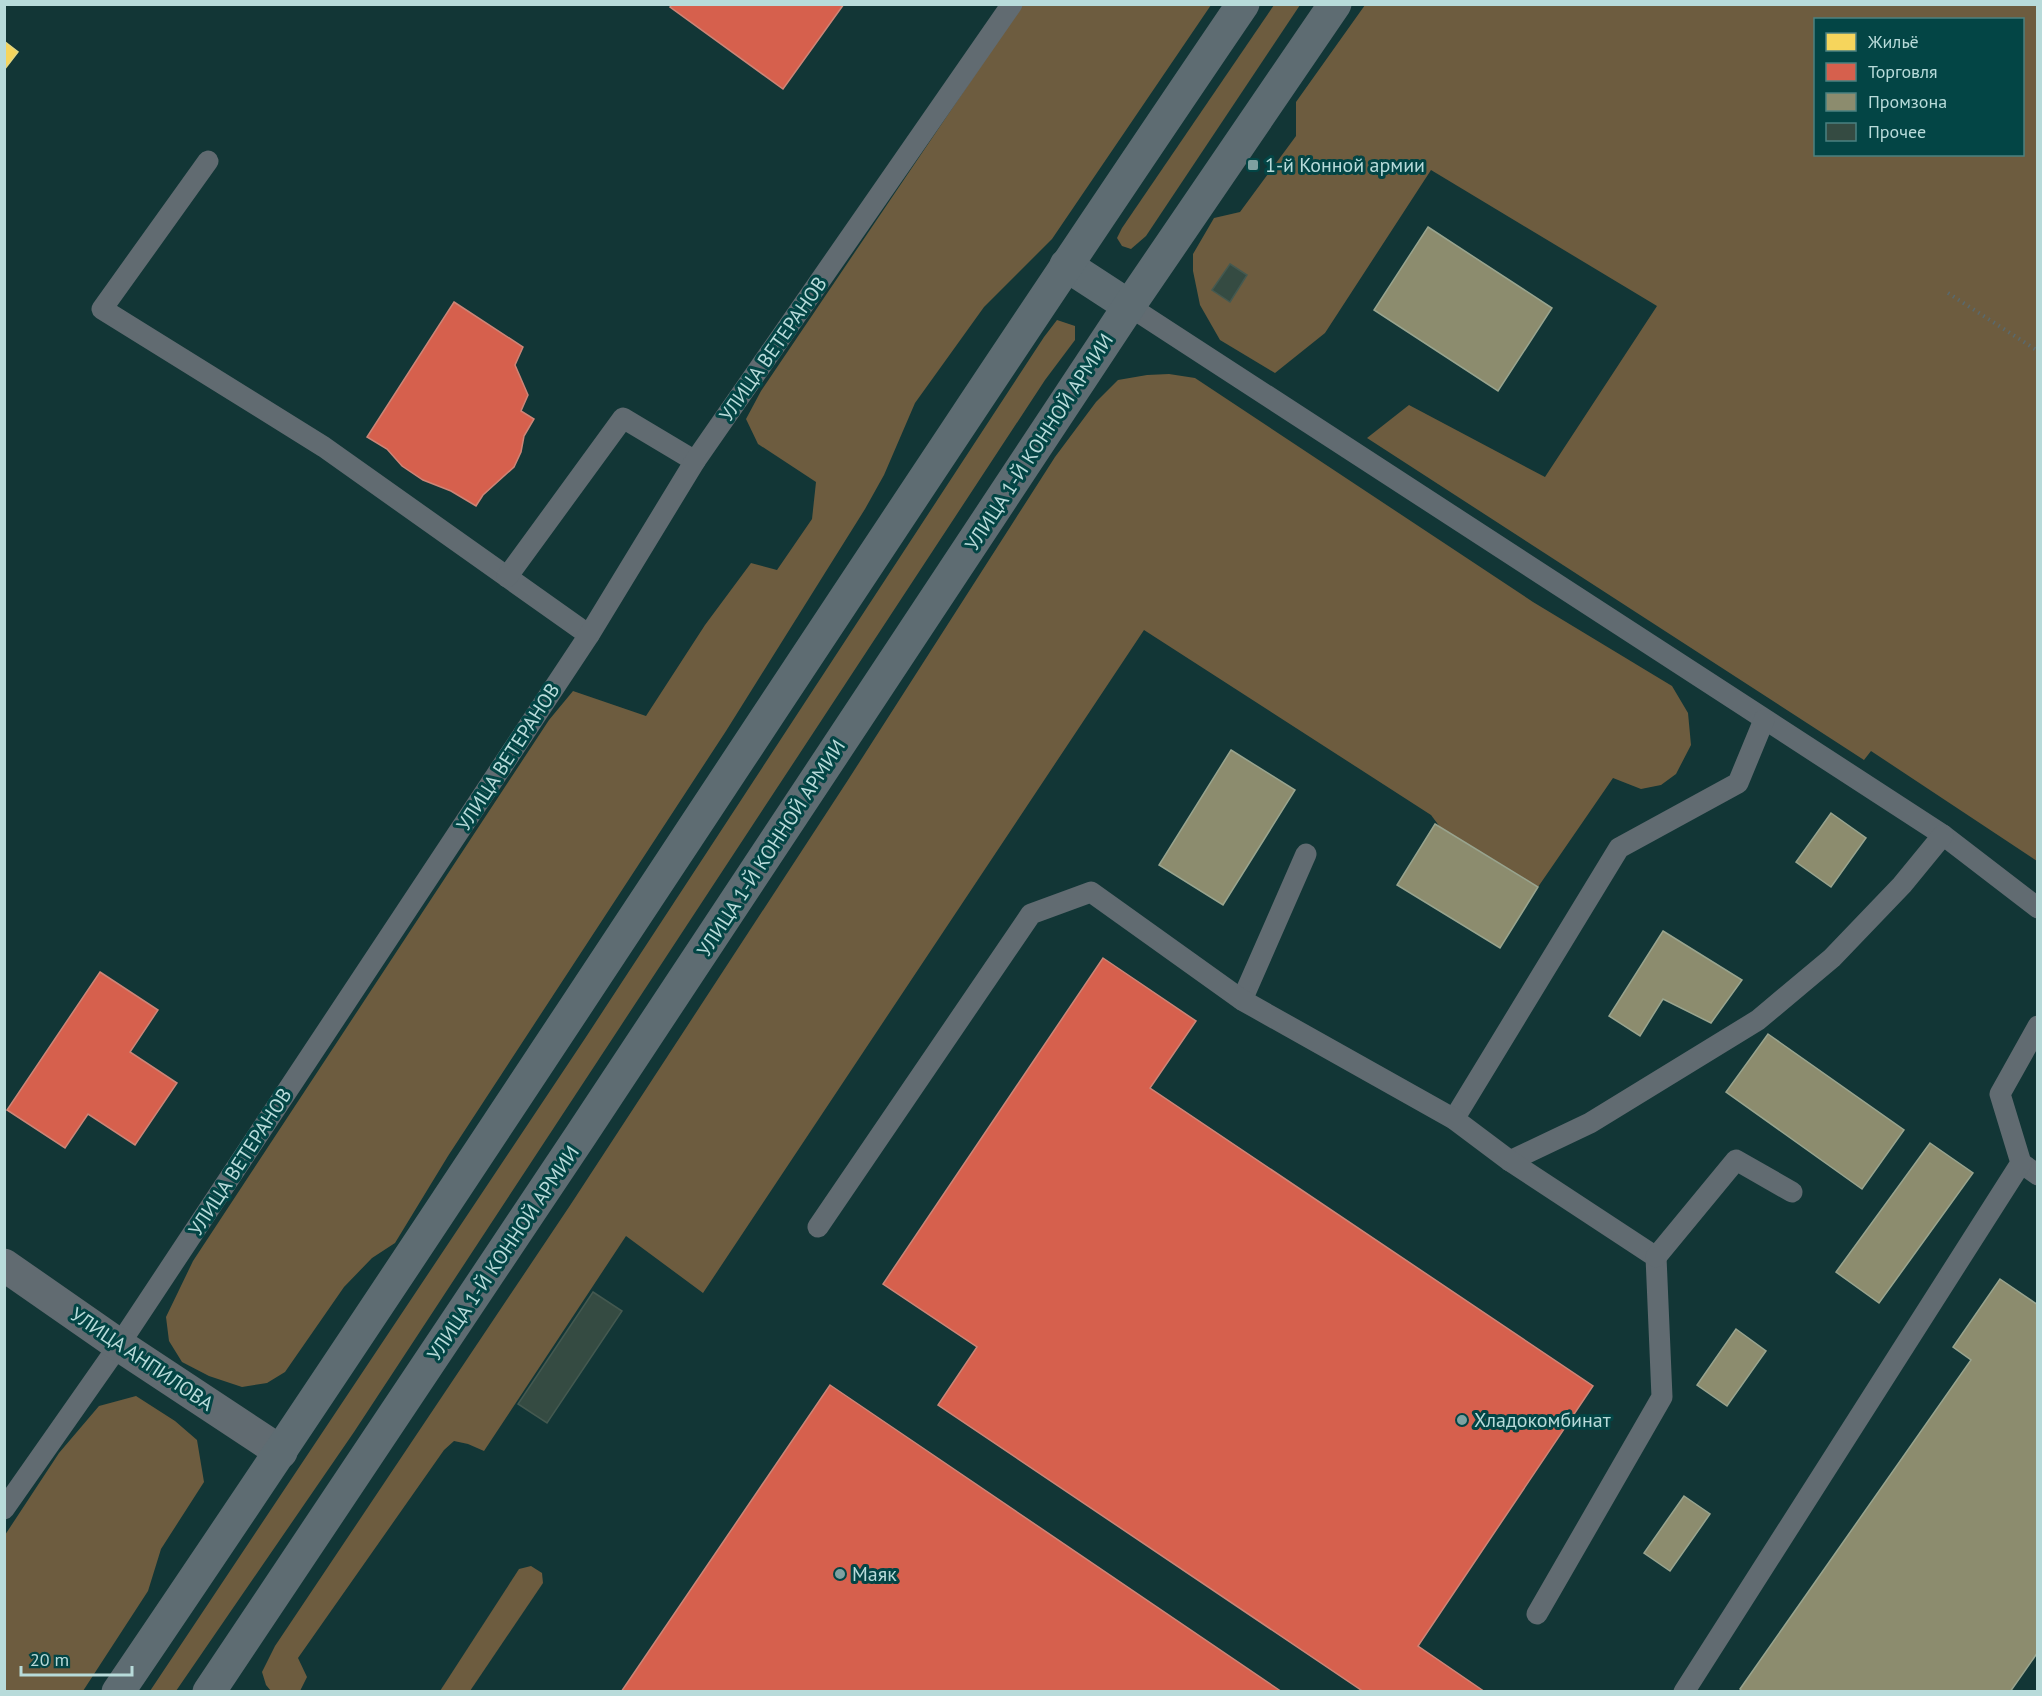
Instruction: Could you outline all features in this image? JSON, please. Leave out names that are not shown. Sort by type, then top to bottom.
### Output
[{"type":"main road","points":[[118,1692],[280,1452],[1066,265],[1243,4]]},
{"type":"main road","name":"УЛИЦА 1-Й КОННОЙ АРМИИ","points":[[209,1692],[588,1125],[1129,306],[1335,4]]},
{"type":"main road","points":[[1066,265],[1129,306]]},
{"type":"street","name":"УЛИЦА АНПИЛОВА","points":[[4,1265],[280,1452]]},
{"type":"lane","name":"УЛИЦА ВЕТЕРАНОВ","points":[[4,1509],[119,1345],[589,635],[695,461],[1012,4]]},
{"type":"lane","points":[[208,161],[102,309],[324,447],[589,635]]},
{"type":"lane","points":[[1129,306],[1943,835],[2037,908]]},
{"type":"lane","points":[[507,577],[623,418],[695,461]]},
{"type":"lane","points":[[1454,1119],[1619,848],[1738,783],[1764,720]]},
{"type":"lane","points":[[1510,1161],[1590,1124],[1758,1020],[1832,958],[1902,885],[1943,835]]},
{"type":"lane","points":[[1242,1000],[1306,854]]},
{"type":"lane","points":[[818,1227],[1031,914],[1091,892],[1242,1000],[1454,1119],[1510,1161],[1656,1257]]},
{"type":"lane","points":[[1684,1692],[2029,1169],[2000,1094],[2037,1026]]},
{"type":"lane","points":[[1537,1614],[1662,1397],[1656,1257],[1736,1160],[1792,1192]]},
{"type":"path","points":[[1948,293],[2037,351]]},
{"type":"shaded area","points":[[1022,5],[1211,5],[1052,239],[984,307],[915,403],[884,475],[865,509],[726,731],[448,1156],[395,1243],[372,1258],[344,1287],[285,1372],[267,1383],[242,1387],[209,1376],[182,1362],[169,1341],[166,1317],[193,1261],[549,720],[573,691],[646,716],[705,625],[751,563],[777,570],[812,519],[816,482],[758,444],[746,419],[761,391]]},
{"type":"shaded area","points":[[1274,5],[1300,5],[1146,236],[1131,249],[1122,246],[1117,238],[1122,228]]},
{"type":"shaded area","points":[[1365,5],[2037,5],[2037,861],[1871,751],[1864,760],[1367,438],[1409,405],[1545,477],[1657,306],[1431,170],[1325,333],[1275,373],[1220,340],[1200,305],[1193,271],[1193,254],[1214,218],[1240,212],[1296,136],[1296,102]]},
{"type":"shaded area","points":[[1057,320],[1075,326],[1075,340],[1045,380],[354,1432],[176,1691],[150,1691],[586,1037]]},
{"type":"shaded area","points":[[1169,374],[1195,378],[1533,602],[1672,686],[1688,713],[1691,745],[1676,774],[1661,785],[1641,789],[1613,778],[1538,887],[1440,827],[1431,815],[1144,630],[703,1293],[626,1236],[484,1451],[454,1441],[444,1450],[298,1658],[307,1677],[300,1691],[271,1691],[266,1685],[262,1672],[275,1646],[571,1204],[848,780],[1055,457],[1096,402],[1118,380]]},
{"type":"shaded area","points":[[136,1396],[175,1421],[197,1440],[204,1482],[161,1549],[148,1591],[83,1691],[5,1691],[5,1535],[59,1453],[99,1406]]},
{"type":"shaded area","points":[[531,1566],[542,1573],[543,1583],[470,1691],[440,1691],[519,1569]]},
{"type":"building: Жильё","points":[[4,41],[18,52],[4,70]]},
{"type":"building: Торговля","points":[[672,4],[844,4],[783,89],[670,7]]},
{"type":"building: Торговля","points":[[454,302],[523,347],[515,365],[528,395],[521,411],[534,419],[524,436],[521,452],[514,467],[483,495],[476,506],[451,491],[423,480],[402,466],[387,449],[367,437]]},
{"type":"building: Торговля","points":[[1103,958],[1196,1021],[1150,1088],[1593,1386],[1418,1646],[1485,1692],[1364,1692],[938,1405],[977,1347],[883,1284]]},
{"type":"building: Торговля","points":[[100,972],[158,1010],[130,1052],[177,1083],[135,1145],[88,1114],[65,1148],[7,1110]]},
{"type":"building: Торговля","points":[[830,1385],[1282,1692],[621,1692]]},
{"type":"building: Промзона","points":[[1428,227],[1552,308],[1498,391],[1374,310]]},
{"type":"building: Промзона","points":[[1231,750],[1295,790],[1223,905],[1159,865]]},
{"type":"building: Промзона","points":[[1831,813],[1866,838],[1831,887],[1796,862]]},
{"type":"building: Промзона","points":[[1435,824],[1538,887],[1500,948],[1397,885]]},
{"type":"building: Промзона","points":[[1663,931],[1742,980],[1711,1023],[1663,999],[1640,1036],[1609,1016]]},
{"type":"building: Промзона","points":[[1768,1034],[1904,1130],[1862,1189],[1726,1092]]},
{"type":"building: Промзона","points":[[1930,1143],[1973,1173],[1879,1303],[1836,1272]]},
{"type":"building: Промзона","points":[[2000,1279],[2038,1305],[2038,1652],[2010,1692],[1743,1692],[1740,1689],[1971,1360],[1953,1347]]},
{"type":"building: Промзона","points":[[1736,1329],[1766,1351],[1727,1406],[1697,1385]]},
{"type":"building: Промзона","points":[[1684,1496],[1710,1514],[1670,1571],[1644,1553]]},
{"type":"building: Прочее","points":[[1230,264],[1247,275],[1230,302],[1212,290]]},
{"type":"building: Прочее","points":[[593,1292],[622,1311],[547,1423],[518,1404]]},
{"type":"place","name":"1-й Конной армии","points":[[1253,165]]},
{"type":"place","name":"Хладокомбинат","points":[[1462,1420]]},
{"type":"place","name":"Маяк","points":[[840,1574]]}]
